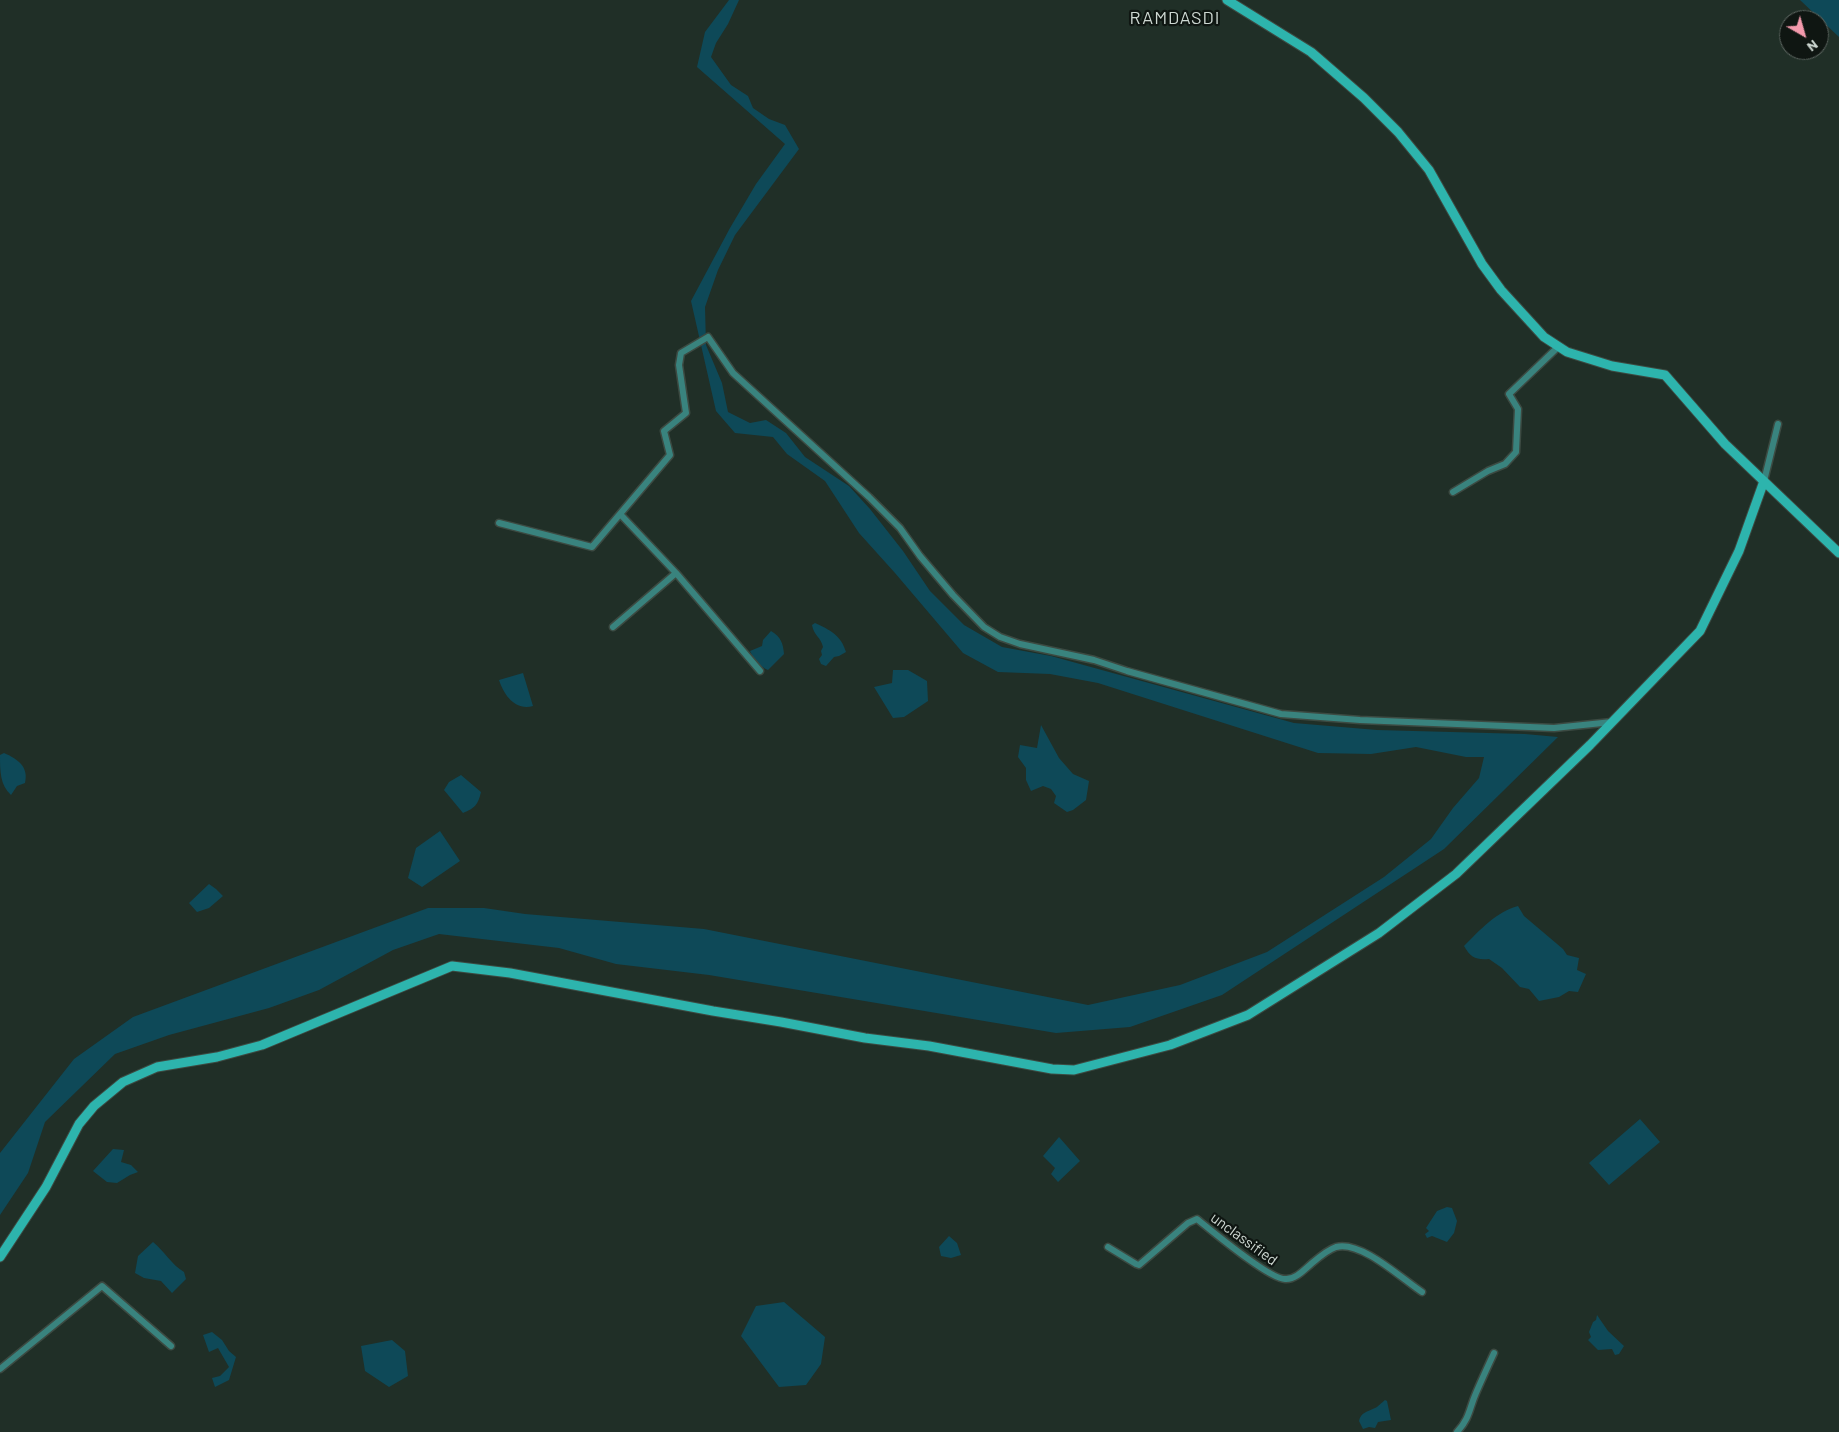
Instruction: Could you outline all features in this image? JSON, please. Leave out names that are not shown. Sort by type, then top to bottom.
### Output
[{"type":"main road","points":[[1226,0],[1311,52],[1364,98],[1398,132],[1429,170],[1482,264],[1501,290],[1544,337],[1567,352],[1612,366],[1665,375],[1725,444],[1839,553]]},
{"type":"main road","points":[[0,1257],[46,1187],[79,1124],[94,1106],[123,1082],[157,1067],[217,1057],[262,1045],[452,966],[510,973],[865,1038],[929,1046],[1052,1069],[1074,1070],[1170,1045],[1248,1015],[1379,934],[1456,874],[1612,722],[1700,631],[1739,551],[1764,481]]},
{"type":"street","points":[[499,523],[592,547],[670,455],[664,431],[686,413],[679,365],[681,352],[708,337],[733,373],[869,497],[900,528],[920,556],[953,595],[984,627],[1000,637],[1020,644],[1094,660],[1127,672],[1281,714],[1350,720],[1554,728],[1612,722]]},
{"type":"street","points":[[1454,492],[1488,471],[1505,464],[1516,452],[1518,409],[1509,394],[1558,346]]},
{"type":"street","points":[[1764,481],[1778,424]]},
{"type":"street","points":[[621,515],[676,573],[760,671]]},
{"type":"street","points":[[613,627],[676,573]]},
{"type":"street","name":"unclassified","points":[[1108,1247],[1139,1264],[1188,1223],[1197,1219],[1230,1246],[1274,1276],[1284,1280],[1292,1279],[1326,1252],[1336,1247],[1347,1246],[1361,1250],[1422,1292]]},
{"type":"street","points":[[0,1369],[102,1286],[171,1346]]},
{"type":"street","points":[[1458,1432],[1467,1422],[1476,1392],[1485,1377],[1494,1353]]},
{"type":"water","points":[[729,0],[739,0],[728,24],[716,43],[711,57],[731,85],[748,96],[753,108],[769,119],[785,125],[799,149],[735,235],[718,270],[705,307],[706,345],[722,383],[728,412],[750,423],[766,420],[786,433],[805,457],[849,486],[903,551],[930,591],[964,625],[1002,647],[1051,656],[1294,723],[1377,730],[1525,734],[1558,737],[1444,849],[1222,995],[1130,1027],[1056,1033],[709,975],[616,964],[559,948],[439,934],[393,950],[319,990],[269,1008],[169,1035],[115,1054],[45,1122],[28,1173],[0,1215],[0,1153],[74,1059],[133,1017],[428,908],[484,908],[525,914],[704,929],[1088,1005],[1180,985],[1267,952],[1384,877],[1431,839],[1453,808],[1479,778],[1484,757],[1466,757],[1416,747],[1371,754],[1318,753],[1098,683],[1050,674],[998,672],[963,653],[859,533],[825,481],[787,454],[773,437],[735,433],[716,411],[691,301],[756,184],[785,144],[697,67],[705,32]]},
{"type":"water","points":[[1800,0],[1839,0],[1839,37],[1829,28],[1829,10],[1811,10]]},
{"type":"water","points":[[815,623],[838,637],[846,652],[834,657],[826,666],[821,664],[819,659],[822,655],[823,647],[813,629],[812,625]]},
{"type":"water","points":[[771,631],[781,641],[784,654],[768,670],[757,662],[750,651],[762,646],[763,640]]},
{"type":"water","points":[[893,670],[908,670],[927,681],[928,701],[904,717],[893,718],[874,687],[892,683]]},
{"type":"water","points":[[523,673],[533,706],[527,707],[516,704],[507,696],[499,680]]},
{"type":"water","points":[[1041,725],[1059,758],[1073,774],[1089,781],[1086,800],[1073,810],[1067,812],[1054,803],[1056,796],[1051,789],[1043,786],[1031,791],[1026,780],[1026,768],[1018,757],[1020,745],[1037,748]]},
{"type":"water","points":[[4,753],[21,764],[26,777],[25,783],[17,786],[11,795],[7,791],[1,777],[0,755]]},
{"type":"water","points":[[461,775],[481,792],[479,800],[475,805],[463,813],[444,790],[449,782]]},
{"type":"water","points":[[440,831],[460,861],[422,887],[408,878],[416,848]]},
{"type":"water","points":[[209,884],[223,896],[209,908],[197,912],[189,903]]},
{"type":"water","points":[[1518,906],[1524,916],[1563,949],[1567,955],[1579,958],[1577,970],[1586,974],[1578,992],[1569,991],[1559,997],[1539,1001],[1529,989],[1520,987],[1502,968],[1489,959],[1472,956],[1464,946],[1489,922]]},
{"type":"water","points":[[1640,1119],[1660,1142],[1609,1185],[1589,1163]]},
{"type":"water","points":[[1059,1137],[1080,1161],[1058,1182],[1051,1174],[1055,1168],[1043,1156]]},
{"type":"water","points":[[113,1149],[124,1150],[121,1162],[131,1165],[138,1172],[117,1183],[107,1182],[93,1171]]},
{"type":"water","points":[[1447,1207],[1452,1208],[1457,1221],[1454,1233],[1447,1242],[1432,1236],[1427,1238],[1425,1234],[1429,1231],[1426,1228],[1437,1211]]},
{"type":"water","points":[[949,1236],[957,1243],[961,1255],[951,1258],[941,1256],[939,1247]]},
{"type":"water","points":[[153,1242],[184,1272],[186,1279],[172,1293],[161,1281],[144,1278],[135,1273],[138,1256]]},
{"type":"water","points":[[784,1302],[825,1337],[821,1364],[806,1385],[779,1387],[741,1336],[756,1306]]},
{"type":"water","points":[[1597,1315],[1608,1331],[1624,1346],[1619,1354],[1615,1355],[1612,1349],[1598,1350],[1588,1340],[1591,1337],[1589,1332]]},
{"type":"water","points":[[212,1332],[222,1340],[229,1351],[236,1357],[229,1380],[215,1387],[212,1378],[220,1376],[229,1367],[218,1348],[209,1352],[203,1335]]},
{"type":"water","points":[[392,1340],[405,1351],[408,1376],[389,1387],[365,1371],[361,1346]]},
{"type":"water","points":[[1385,1400],[1387,1401],[1391,1420],[1378,1422],[1375,1428],[1363,1429],[1359,1421],[1361,1416]]},
{"type":"district","name":"RAMDASDI","points":[[1175,18]]}]
